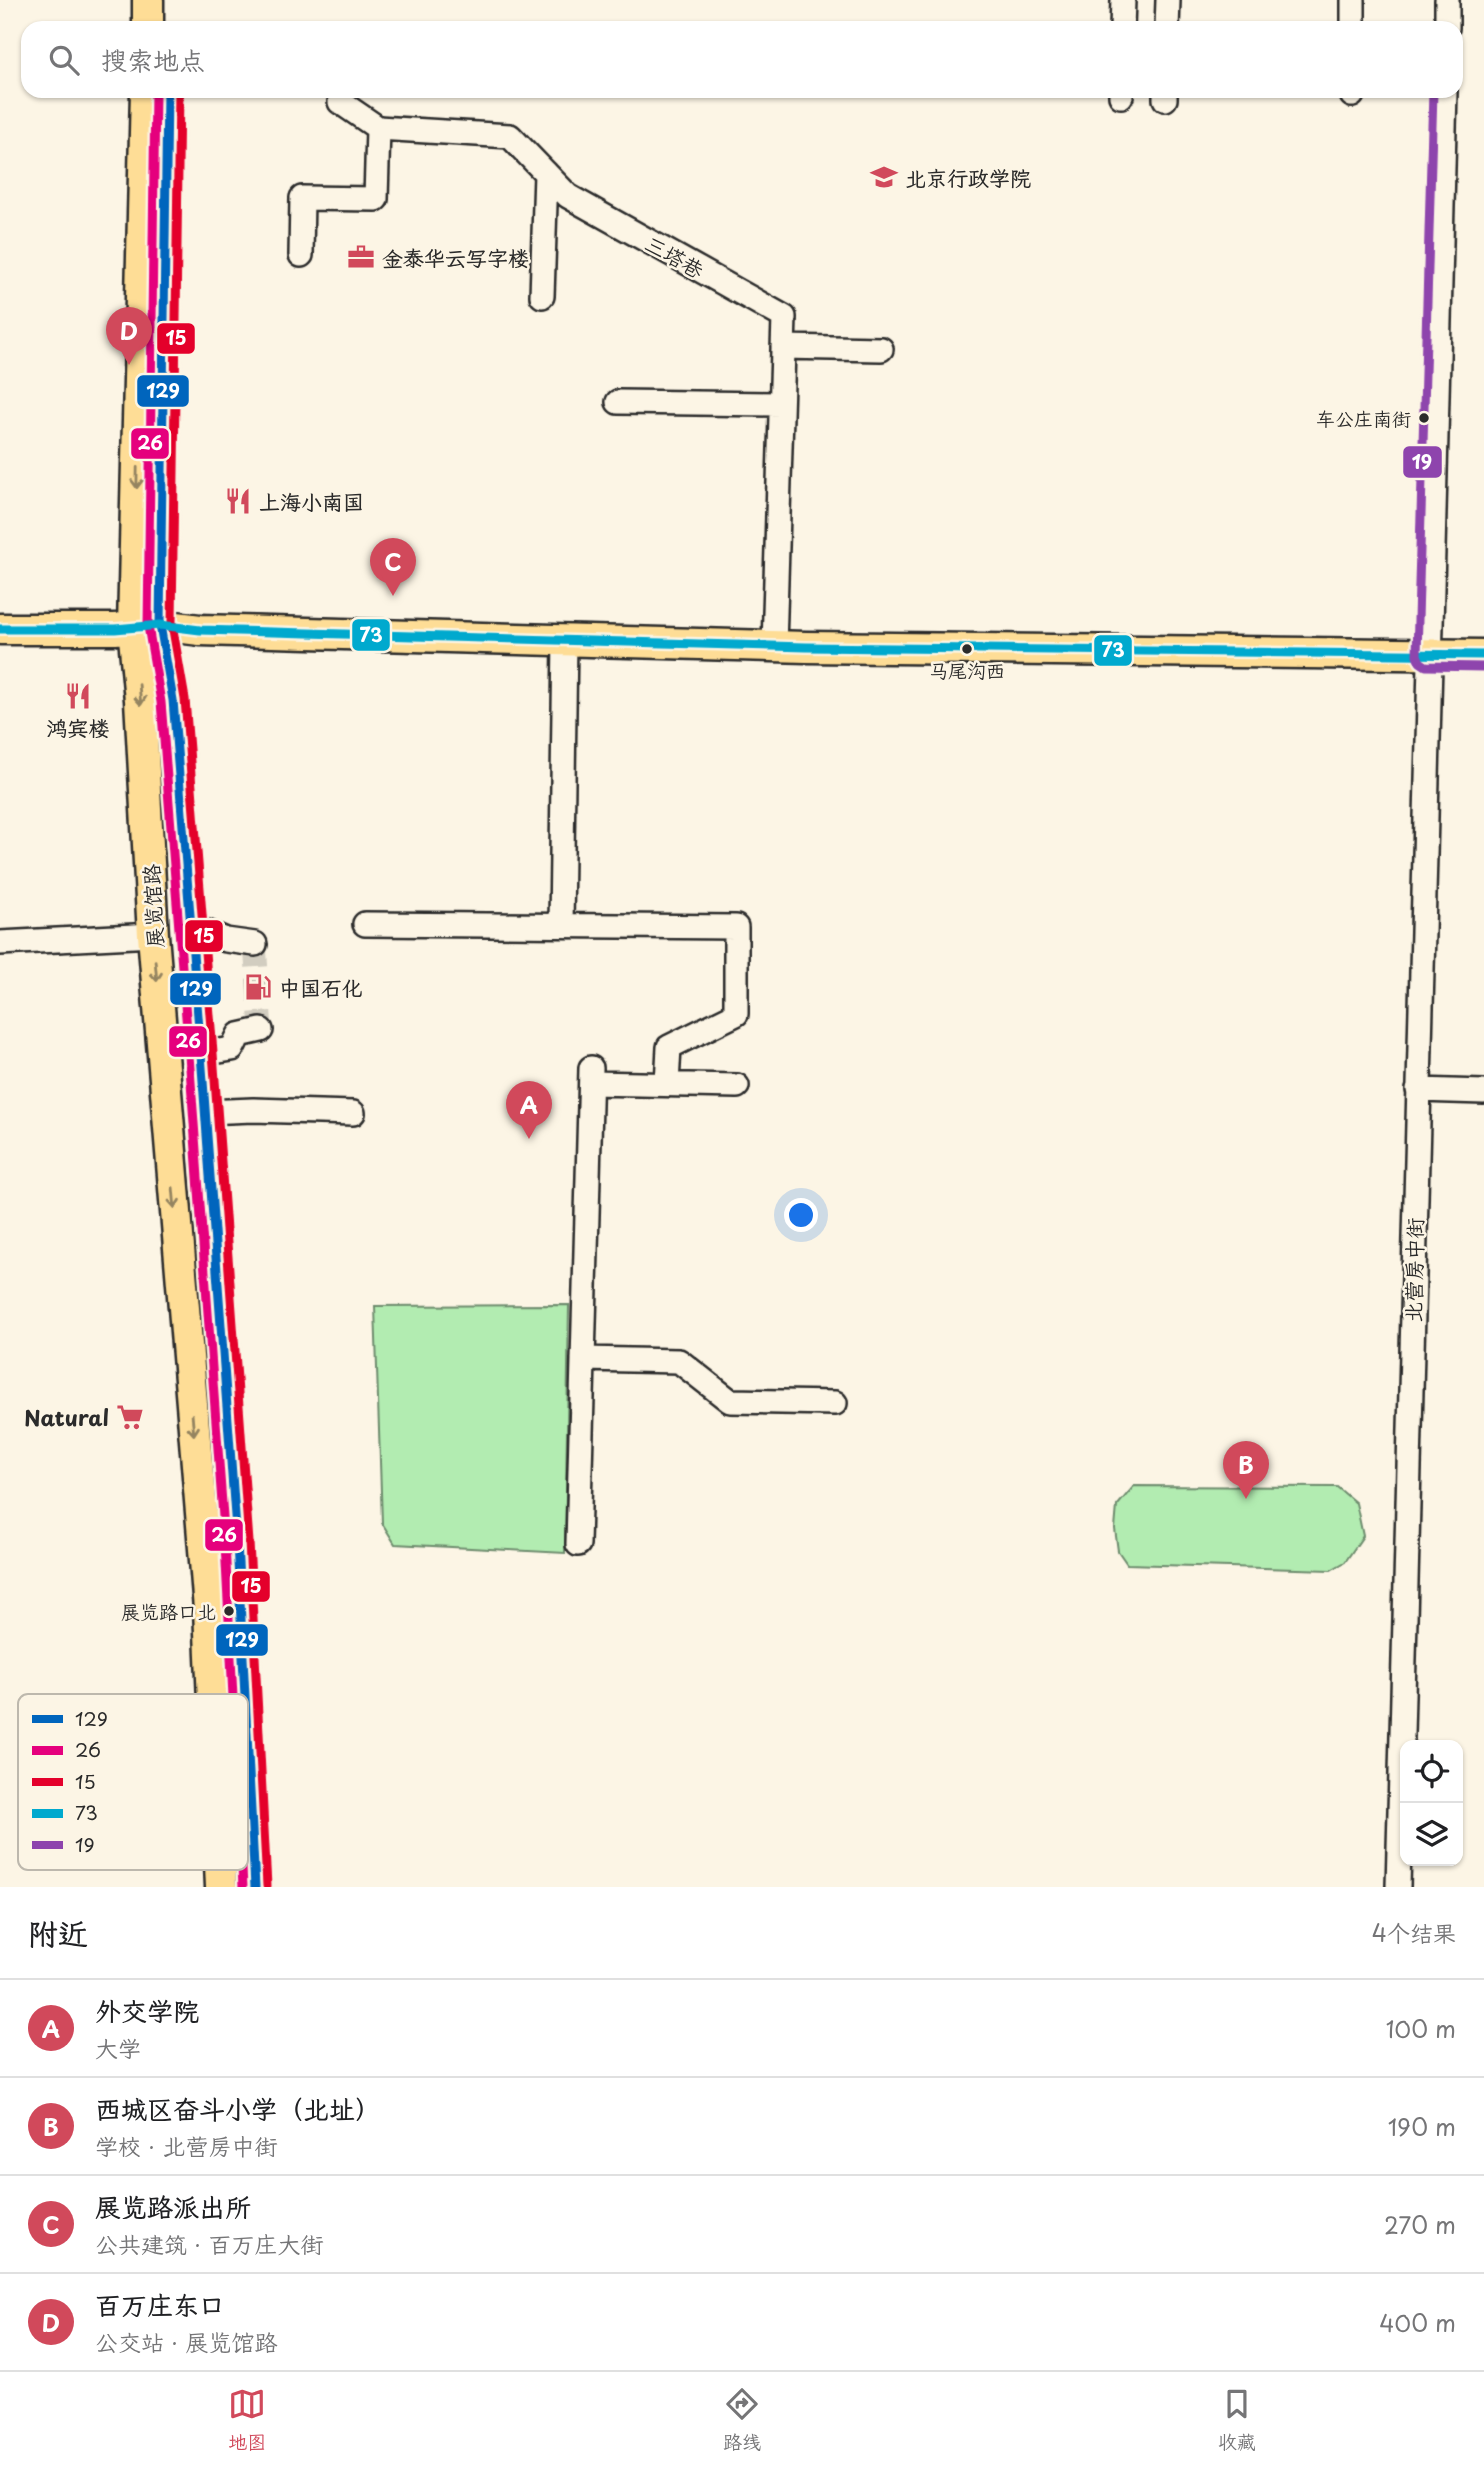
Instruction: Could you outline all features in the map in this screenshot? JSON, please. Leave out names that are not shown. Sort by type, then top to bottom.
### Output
[{"type":"main road","points":[[148,0],[148,21]]},
{"type":"main road","points":[[167,21],[168,0]]},
{"type":"main road","name":"展览馆路","points":[[146,98],[146,626],[173,700],[236,1529],[245,1694]]},
{"type":"main road","name":"展览馆路","points":[[167,98],[146,626],[140,700],[153,935],[209,1609],[213,1694]]},
{"type":"main road","points":[[0,629],[146,626],[200,630],[774,646],[1484,655]]},
{"type":"main road","name":"展览馆路","points":[[248,1755],[255,1887]]},
{"type":"street","points":[[1122,21],[1123,0]]},
{"type":"street","points":[[1167,21],[1168,0]]},
{"type":"street","points":[[1353,0],[1353,21]]},
{"type":"street","points":[[1447,0],[1447,21]]},
{"type":"street","points":[[1429,654],[1445,98]]},
{"type":"street","points":[[301,255],[302,198],[376,199],[378,128],[340,102]]},
{"type":"street","name":"三塔巷","points":[[378,128],[510,136],[568,196],[783,317],[774,646]]},
{"type":"street","points":[[542,296],[547,173]]},
{"type":"street","points":[[783,347],[881,349]]},
{"type":"street","points":[[618,402],[781,404]]},
{"type":"street","points":[[561,925],[565,640]]},
{"type":"street","name":"北营房中街","points":[[1398,1887],[1429,654]]},
{"type":"street","points":[[365,924],[736,927],[736,1014],[669,1047],[667,1084]]},
{"type":"street","points":[[190,925],[226,940],[255,944]]},
{"type":"street","points":[[0,943],[153,935]]},
{"type":"street","points":[[201,1055],[232,1049],[239,1035],[261,1030]]},
{"type":"street","points":[[578,1544],[591,1076],[667,1084],[737,1086]]},
{"type":"street","points":[[1418,1090],[1484,1092]]},
{"type":"street","points":[[205,1112],[253,1110],[353,1113]]},
{"type":"street","points":[[583,1359],[679,1361],[730,1401],[835,1403]]},
{"type":"green space","points":[[569,1305],[565,1553],[395,1544],[382,1523],[375,1306]]},
{"type":"green space","points":[[1134,1486],[1337,1487],[1356,1503],[1363,1536],[1345,1562],[1331,1570],[1127,1564],[1118,1551],[1115,1529],[1117,1506]]},
{"type":"tunnel","points":[[255,944],[261,1030]]},
{"type":"transit line","name":"26","points":[[155,98],[148,626],[161,702],[225,1544],[233,1694]]},
{"type":"transit line","name":"129","points":[[167,98],[160,625],[173,700],[237,1543],[245,1694]]},
{"type":"transit line","name":"15","points":[[179,98],[172,624],[185,699],[213,1053],[249,1542],[267,1886]]},
{"type":"transit line","name":"19","points":[[1433,98],[1417,655],[1420,662],[1426,666],[1484,667]]},
{"type":"transit line","name":"73","points":[[0,629],[115,629],[160,625],[200,630],[806,647],[1484,655]]},
{"type":"transit line","name":"129","points":[[248,1753],[255,1887]]},
{"type":"transit line","name":"26","points":[[242,1870],[243,1887]]},
{"type":"place","name":"北京行政学院","points":[[884,177]]},
{"type":"place","name":"金泰华云写字楼","points":[[361,257]]},
{"type":"place","name":"百万庄东口","points":[[129,365]]},
{"type":"place","name":"车公庄南街","points":[[1424,418]]},
{"type":"place","name":"上海小南国","points":[[238,501]]},
{"type":"place","name":"展览路派出所","points":[[393,596]]},
{"type":"place","name":"马尾沟西","points":[[967,649]]},
{"type":"place","name":"鸿宾楼","points":[[78,696]]},
{"type":"place","name":"中国石化","points":[[258,987]]},
{"type":"place","name":"外交学院","points":[[529,1139]]},
{"type":"place","name":"Natural","points":[[130,1417]]},
{"type":"place","name":"西城区奋斗小学（北址）","points":[[1246,1499]]},
{"type":"place","name":"展览路口北","points":[[229,1611]]}]
